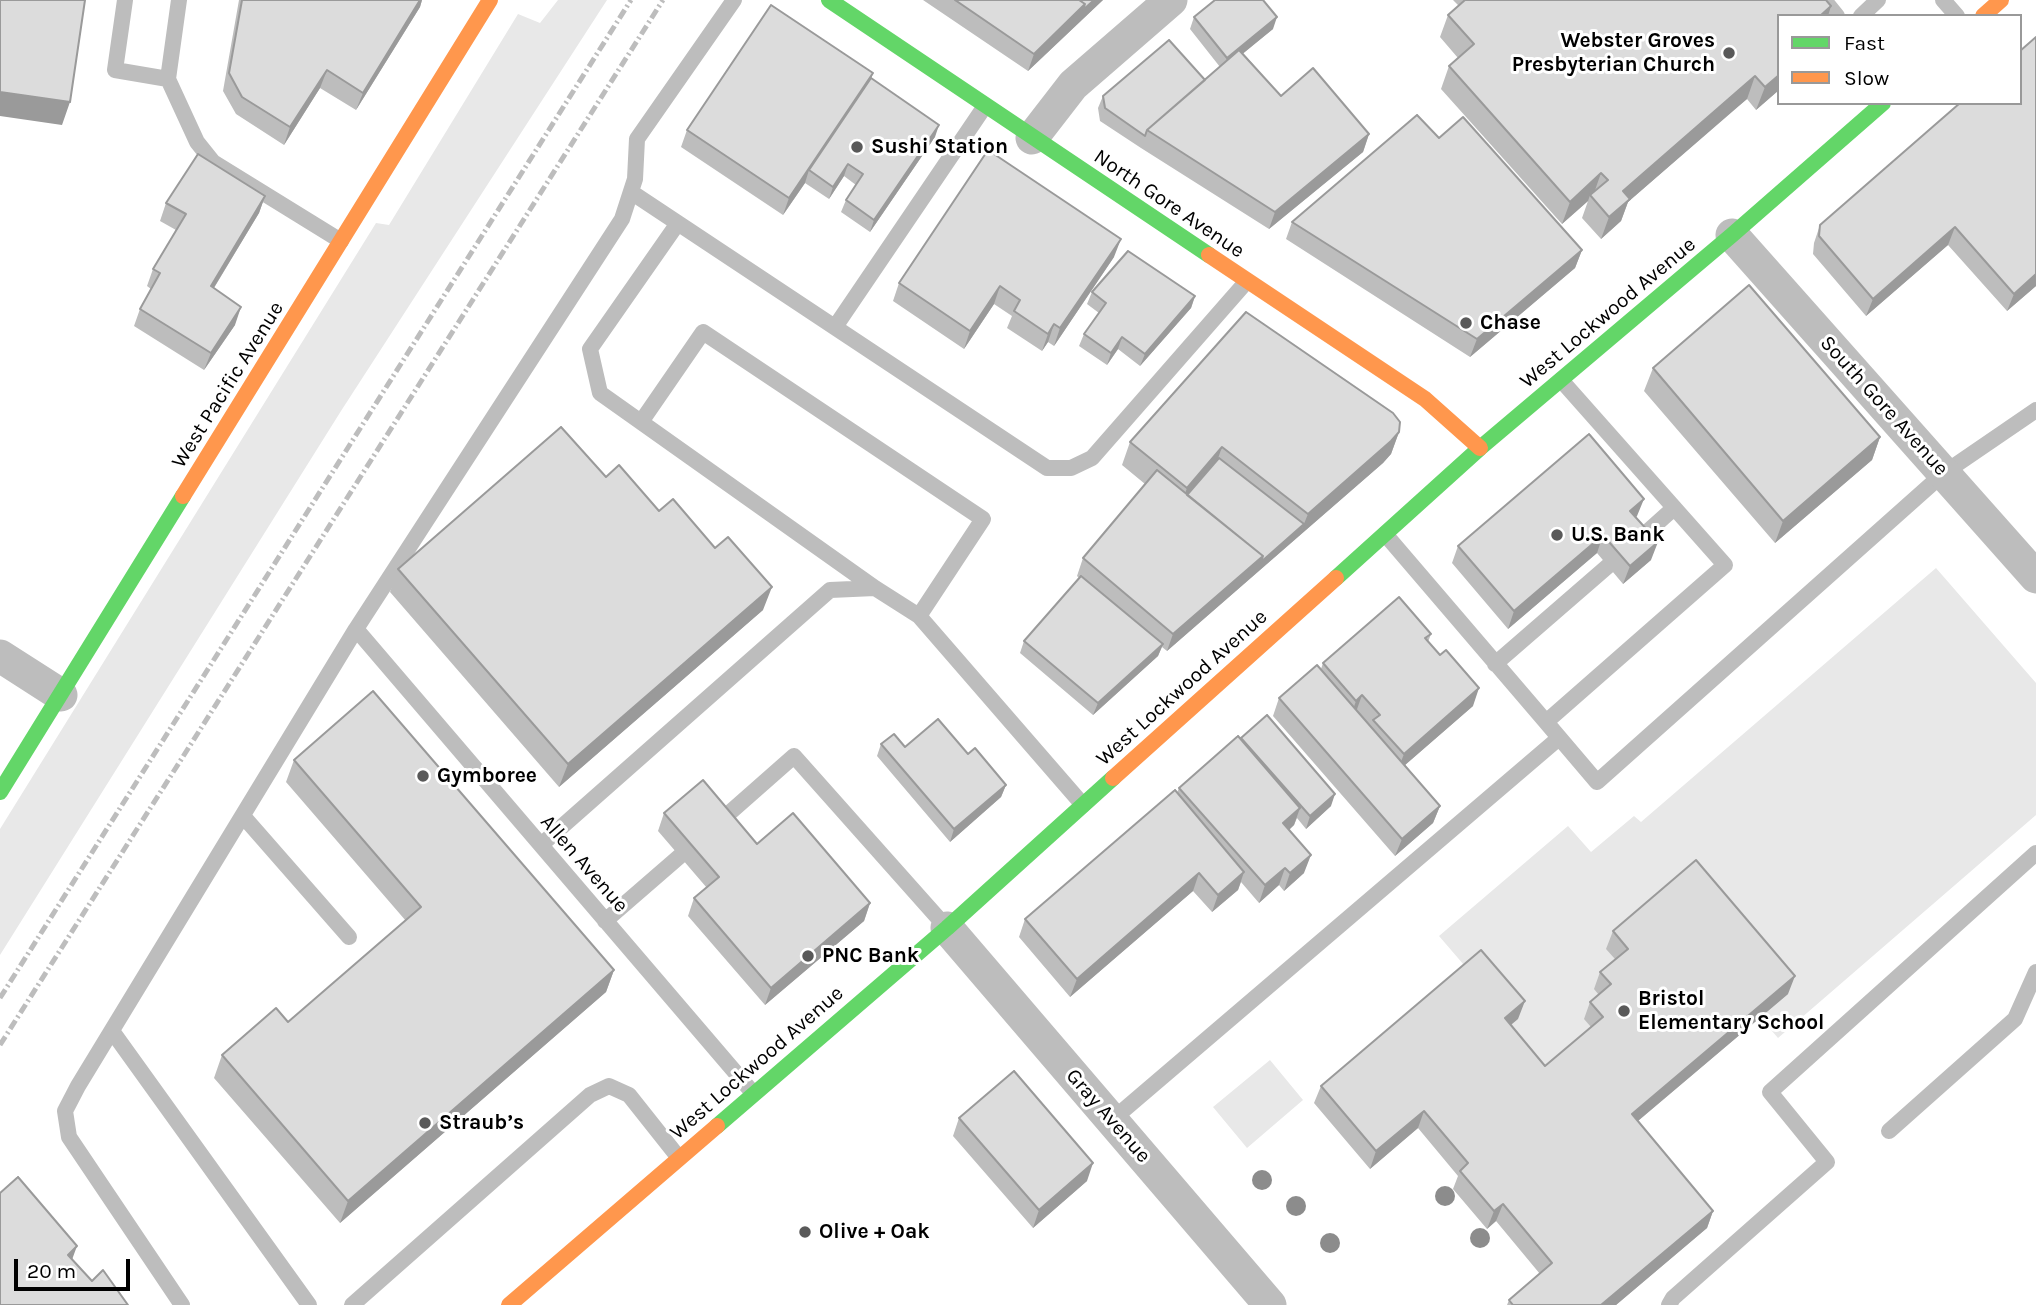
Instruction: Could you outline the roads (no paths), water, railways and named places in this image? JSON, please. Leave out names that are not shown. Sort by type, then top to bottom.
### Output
[{"type":"main road","name":"West Pacific Avenue","points":[[0,792],[490,0]]},
{"type":"main road","name":"North Gore Avenue","points":[[830,0],[1032,138],[1425,399],[1480,448]]},
{"type":"main road","points":[[1985,14],[2001,0]]},
{"type":"main road","name":"West Lockwood Avenue","points":[[509,1305],[947,928],[1480,448],[1881,105]]},
{"type":"street","points":[[1032,138],[1073,86],[1159,3]]},
{"type":"street","name":"South Gore Avenue","points":[[1732,235],[2036,577]]},
{"type":"street","points":[[0,656],[61,695]]},
{"type":"street","name":"Gray Avenue","points":[[947,928],[1269,1305]]},
{"type":"lane","points":[[125,0],[115,70],[168,79]]},
{"type":"lane","points":[[178,0],[168,79],[197,142],[214,162],[342,241]]},
{"type":"lane","points":[[182,1305],[69,1137],[65,1111],[356,629],[622,219],[635,179],[637,139],[734,0]]},
{"type":"lane","points":[[1824,0],[1836,14]]},
{"type":"lane","points":[[1863,14],[1878,0]]},
{"type":"lane","points":[[1943,0],[1955,14]]},
{"type":"lane","points":[[835,327],[985,106]]},
{"type":"lane","points":[[631,192],[1047,468],[1071,468],[1092,458],[1247,281]]},
{"type":"lane","points":[[678,223],[590,349],[600,393],[875,588],[919,616],[1083,805]]},
{"type":"lane","points":[[641,422],[703,332],[983,519],[919,616]]},
{"type":"lane","points":[[1546,722],[1725,565],[1561,380]]},
{"type":"lane","points":[[1385,534],[1597,782],[1944,473],[2036,410]]},
{"type":"lane","points":[[1636,542],[1674,508]]},
{"type":"lane","points":[[1495,664],[1608,566]]},
{"type":"lane","points":[[541,845],[830,590],[875,588]]},
{"type":"lane","name":"Allen Avenue","points":[[356,629],[753,1093]]},
{"type":"lane","points":[[1112,1120],[1559,738]]},
{"type":"lane","points":[[718,823],[794,756],[947,928]]},
{"type":"lane","points":[[243,816],[349,937]]},
{"type":"lane","points":[[1669,1305],[1673,1298],[1828,1162],[1770,1092],[2036,853]]},
{"type":"lane","points":[[605,920],[680,856]]},
{"type":"lane","points":[[1889,1131],[2015,1019],[2036,972]]},
{"type":"lane","points":[[112,1031],[309,1305]]},
{"type":"lane","points":[[352,1305],[590,1095],[609,1086],[629,1095],[679,1158]]},
{"type":"railway","points":[[0,998],[631,0]]},
{"type":"railway","points":[[0,1045],[663,0]]},
{"type":"place","name":"Webster Groves Presbyterian Church","points":[[1729,53]]},
{"type":"place","name":"Sushi Station","points":[[857,147]]},
{"type":"place","name":"Chase","points":[[1466,323]]},
{"type":"place","name":"U.S. Bank","points":[[1557,535]]},
{"type":"place","name":"Gymboree","points":[[423,776]]},
{"type":"place","name":"PNC Bank","points":[[808,956]]},
{"type":"place","name":"Bristol Elementary School","points":[[1624,1011]]},
{"type":"place","name":"Straub’s","points":[[425,1123]]},
{"type":"place","name":"Olive + Oak","points":[[805,1232]]}]
